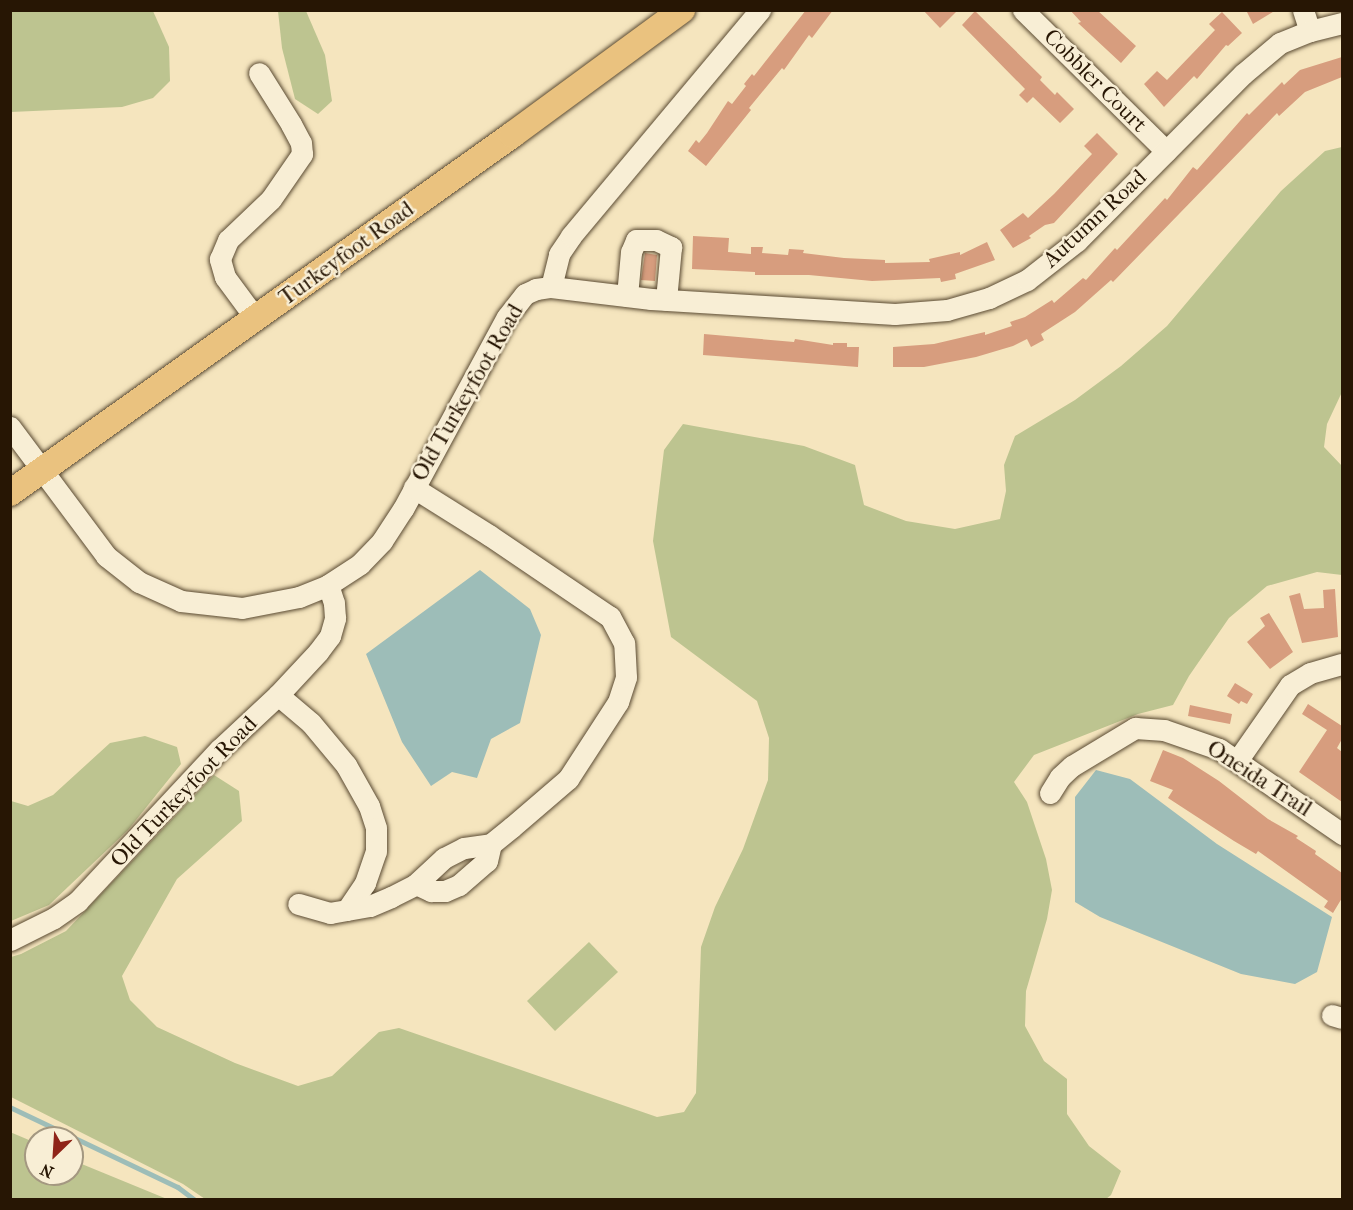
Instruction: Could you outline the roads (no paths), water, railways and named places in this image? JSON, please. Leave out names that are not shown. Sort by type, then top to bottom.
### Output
[{"type":"main road","name":"Turkeyfoot Road","points":[[10,493],[256,319],[682,10]]},
{"type":"street","name":"Old Turkeyfoot Road","points":[[10,427],[106,556],[139,582],[181,602],[242,608],[299,597],[328,585],[360,564],[382,541],[414,488],[507,317],[525,294],[536,289],[551,287],[553,270],[559,254],[571,236],[760,10]]},
{"type":"street","name":"Cobbler Court","points":[[1023,10],[1166,151]]},
{"type":"street","points":[[1303,10],[1310,31]]},
{"type":"street","name":"Autumn Road","points":[[551,287],[666,300],[895,314],[947,310],[989,298],[1027,280],[1077,241],[1242,74],[1280,43],[1310,31],[1342,23]]},
{"type":"street","points":[[256,319],[225,277],[220,258],[228,240],[271,199],[302,154],[300,143],[291,124],[259,74]]},
{"type":"street","points":[[627,296],[631,252],[636,240],[656,240],[671,247],[666,300]]},
{"type":"street","points":[[298,904],[330,913],[369,906],[416,884],[444,858],[464,848],[491,843],[568,779],[618,702],[626,677],[624,643],[610,617],[489,535],[414,488]]},
{"type":"street","name":"Old Turkeyfoot Road","points":[[10,940],[54,918],[78,901],[219,750],[278,695],[330,636],[335,618],[334,603],[328,585]]},
{"type":"street","points":[[1237,760],[1290,685],[1310,673],[1342,664]]},
{"type":"street","points":[[278,695],[310,723],[346,765],[369,806],[376,828],[376,851],[365,883],[347,910]]},
{"type":"street","name":"Oneida Trail","points":[[1050,793],[1060,777],[1072,766],[1135,728],[1158,729],[1212,746],[1237,760],[1342,834]]},
{"type":"street","points":[[416,884],[431,891],[445,891],[459,885],[487,861],[491,843]]},
{"type":"water","points":[[480,570],[530,609],[541,635],[520,723],[491,739],[477,778],[452,772],[431,786],[402,742],[366,654]]},
{"type":"water","points":[[1096,770],[1130,779],[1217,844],[1332,917],[1317,972],[1295,984],[1241,974],[1100,917],[1075,902],[1075,797]]},
{"type":"waterway","points":[[10,1107],[178,1187],[195,1200]]}]
